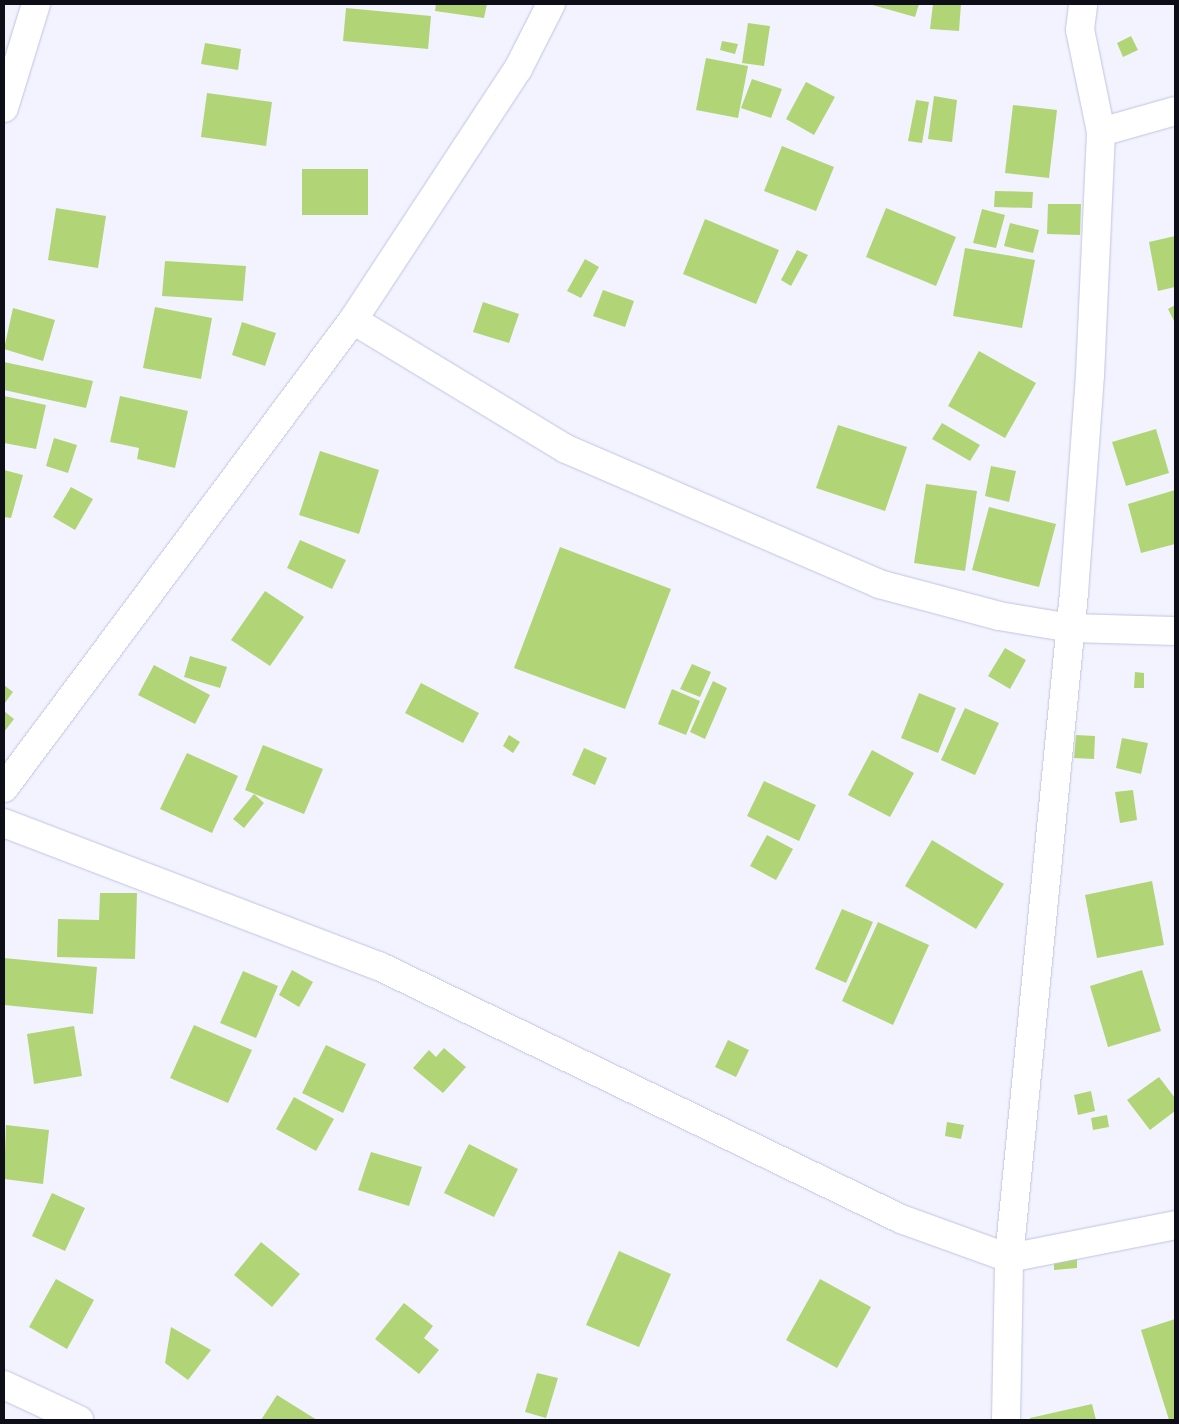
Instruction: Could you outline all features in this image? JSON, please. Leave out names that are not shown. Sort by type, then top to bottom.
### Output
[{"type":"street","points":[[4,108],[36,4]]},
{"type":"street","points":[[4,788],[353,320],[518,69],[551,4]]},
{"type":"street","points":[[1006,1420],[1008,1258],[1071,628],[1090,375],[1101,132],[1080,30],[1083,4]]},
{"type":"street","points":[[1101,132],[1175,110]]},
{"type":"street","points":[[353,320],[566,449],[879,584],[998,616],[1071,628],[1175,631]]},
{"type":"street","points":[[4,823],[379,966],[892,1215],[1008,1258],[1175,1225]]},
{"type":"street","points":[[4,1385],[79,1420]]},
{"type":"building","points":[[436,4],[487,4],[484,18],[435,11]]},
{"type":"building","points":[[869,4],[919,4],[915,17]]},
{"type":"building","points":[[933,4],[961,4],[959,31],[930,29]]},
{"type":"building","points":[[346,8],[431,16],[428,49],[343,41]]},
{"type":"building","points":[[748,23],[770,26],[764,66],[742,63]]},
{"type":"building","points":[[1131,36],[1138,50],[1123,57],[1117,43]]},
{"type":"building","points":[[722,41],[738,44],[735,54],[720,50]]},
{"type":"building","points":[[205,43],[241,49],[238,70],[201,64]]},
{"type":"building","points":[[706,58],[748,66],[738,118],[696,110]]},
{"type":"building","points":[[752,79],[782,89],[771,118],[741,108]]},
{"type":"building","points":[[806,82],[835,97],[814,135],[786,119]]},
{"type":"building","points":[[207,93],[272,102],[266,146],[201,137]]},
{"type":"building","points":[[934,96],[957,100],[952,142],[928,139]]},
{"type":"building","points":[[916,100],[929,102],[922,143],[908,141]]},
{"type":"building","points":[[1013,105],[1057,110],[1049,178],[1005,173]]},
{"type":"building","points":[[782,146],[834,167],[816,211],[764,191]]},
{"type":"building","points":[[302,169],[368,169],[368,215],[302,215]]},
{"type":"building","points":[[995,191],[1033,192],[1032,208],[994,207]]},
{"type":"building","points":[[1048,204],[1081,204],[1080,235],[1047,234]]},
{"type":"building","points":[[56,208],[106,216],[98,268],[48,260]]},
{"type":"building","points":[[886,208],[956,237],[936,286],[866,257]]},
{"type":"building","points":[[982,209],[1005,215],[996,248],[973,243]]},
{"type":"building","points":[[705,219],[779,250],[756,304],[683,274]]},
{"type":"building","points":[[1010,223],[1039,230],[1033,253],[1004,246]]},
{"type":"building","points":[[1175,236],[1175,287],[1158,291],[1149,242]]},
{"type":"building","points":[[965,248],[1035,260],[1022,328],[953,316]]},
{"type":"building","points":[[797,250],[808,255],[791,286],[781,280]]},
{"type":"building","points":[[585,259],[599,267],[581,298],[567,291]]},
{"type":"building","points":[[165,261],[246,266],[243,301],[162,296]]},
{"type":"building","points":[[603,290],[634,301],[625,327],[593,316]]},
{"type":"building","points":[[483,302],[519,314],[509,343],[473,332]]},
{"type":"building","points":[[1175,305],[1175,323],[1168,309]]},
{"type":"building","points":[[155,307],[212,318],[201,379],[143,368]]},
{"type":"building","points":[[13,308],[55,320],[43,361],[4,349]]},
{"type":"building","points":[[242,322],[276,333],[265,366],[232,355]]},
{"type":"building","points":[[979,351],[1036,383],[1005,438],[948,406]]},
{"type":"building","points":[[4,362],[93,381],[86,408],[4,390]]},
{"type":"building","points":[[4,396],[46,405],[36,449],[4,443]]},
{"type":"building","points":[[120,396],[188,411],[175,468],[137,459],[139,448],[110,442]]},
{"type":"building","points":[[942,423],[980,445],[970,461],[932,439]]},
{"type":"building","points":[[838,425],[907,447],[885,511],[816,488]]},
{"type":"building","points":[[1156,429],[1169,473],[1126,486],[1112,442]]},
{"type":"building","points":[[54,438],[77,445],[68,473],[46,466]]},
{"type":"building","points":[[320,451],[379,470],[359,534],[299,515]]},
{"type":"building","points":[[991,466],[1016,471],[1009,502],[985,496]]},
{"type":"building","points":[[4,470],[23,475],[11,518],[4,517]]},
{"type":"building","points":[[926,484],[977,491],[965,571],[914,563]]},
{"type":"building","points":[[71,487],[93,499],[75,530],[53,517]]},
{"type":"building","points":[[1175,490],[1175,544],[1141,553],[1128,504]]},
{"type":"building","points":[[989,507],[1056,524],[1039,587],[972,570]]},
{"type":"building","points":[[300,540],[346,560],[332,589],[287,568]]},
{"type":"building","points":[[560,547],[671,589],[625,709],[514,668]]},
{"type":"building","points":[[265,591],[304,617],[270,666],[231,640]]},
{"type":"building","points":[[1005,648],[1026,660],[1010,689],[988,676]]},
{"type":"building","points":[[190,656],[227,667],[220,688],[184,677]]},
{"type":"building","points":[[692,664],[711,672],[700,697],[680,689]]},
{"type":"building","points":[[154,665],[210,695],[195,724],[138,695]]},
{"type":"building","points":[[1135,672],[1144,673],[1144,688],[1134,688]]},
{"type":"building","points":[[713,681],[727,688],[705,739],[690,732]]},
{"type":"building","points":[[421,683],[479,713],[463,743],[405,713]]},
{"type":"building","points":[[4,685],[13,692],[4,704]]},
{"type":"building","points":[[672,689],[700,701],[686,735],[658,724]]},
{"type":"building","points":[[919,693],[956,708],[938,753],[901,738]]},
{"type":"building","points":[[965,708],[999,723],[975,775],[941,760]]},
{"type":"building","points":[[4,711],[14,719],[4,732]]},
{"type":"building","points":[[509,735],[520,742],[513,753],[503,746]]},
{"type":"building","points":[[1076,735],[1095,736],[1094,759],[1074,758]]},
{"type":"building","points":[[1122,738],[1148,743],[1141,774],[1116,768]]},
{"type":"building","points":[[263,745],[323,769],[304,814],[245,790]]},
{"type":"building","points":[[584,748],[607,758],[595,785],[572,775]]},
{"type":"building","points":[[872,750],[914,773],[890,817],[848,795]]},
{"type":"building","points":[[187,753],[238,776],[212,833],[160,809]]},
{"type":"building","points":[[764,781],[816,805],[799,841],[747,816]]},
{"type":"building","points":[[1133,790],[1137,820],[1120,823],[1115,792]]},
{"type":"building","points":[[254,794],[264,803],[244,828],[233,819]]},
{"type":"building","points":[[767,835],[793,849],[776,880],[750,866]]},
{"type":"building","points":[[932,840],[1004,884],[976,929],[905,886]]},
{"type":"building","points":[[1152,881],[1164,945],[1097,958],[1085,895]]},
{"type":"building","points":[[100,893],[137,893],[135,959],[57,957],[58,919],[99,920]]},
{"type":"building","points":[[842,909],[873,922],[846,983],[815,969]]},
{"type":"building","points":[[878,922],[929,945],[893,1025],[842,1001]]},
{"type":"building","points":[[4,958],[97,967],[93,1014],[4,1005]]},
{"type":"building","points":[[292,970],[313,982],[299,1007],[279,995]]},
{"type":"building","points":[[1142,970],[1161,1031],[1108,1047],[1090,986]]},
{"type":"building","points":[[243,971],[278,986],[256,1038],[220,1023]]},
{"type":"building","points":[[194,1025],[252,1050],[228,1103],[170,1078]]},
{"type":"building","points":[[74,1026],[82,1076],[34,1084],[27,1034]]},
{"type":"building","points":[[728,1040],[749,1050],[736,1077],[715,1067]]},
{"type":"building","points":[[326,1045],[366,1064],[343,1113],[302,1093]]},
{"type":"building","points":[[444,1048],[466,1067],[443,1093],[413,1068],[429,1050],[436,1057]]},
{"type":"building","points":[[1159,1077],[1175,1098],[1175,1111],[1150,1130],[1127,1100]]},
{"type":"building","points":[[1091,1091],[1095,1111],[1078,1115],[1074,1095]]},
{"type":"building","points":[[294,1097],[334,1119],[316,1151],[276,1129]]},
{"type":"building","points":[[1107,1115],[1109,1127],[1093,1130],[1091,1118]]},
{"type":"building","points":[[947,1122],[964,1125],[961,1139],[945,1136]]},
{"type":"building","points":[[6,1125],[49,1130],[43,1184],[4,1179]]},
{"type":"building","points":[[469,1144],[518,1169],[494,1217],[444,1193]]},
{"type":"building","points":[[371,1152],[422,1167],[409,1206],[358,1190]]},
{"type":"building","points":[[52,1193],[85,1208],[65,1251],[32,1236]]},
{"type":"building","points":[[261,1242],[300,1274],[272,1307],[234,1275]]},
{"type":"building","points":[[619,1251],[671,1274],[639,1347],[586,1325]]},
{"type":"building","points":[[1077,1255],[1077,1268],[1054,1270],[1054,1257]]},
{"type":"building","points":[[56,1279],[94,1300],[67,1349],[29,1327]]},
{"type":"building","points":[[820,1279],[871,1307],[837,1368],[786,1340]]},
{"type":"building","points":[[404,1303],[433,1326],[424,1338],[439,1350],[419,1374],[375,1339]]},
{"type":"building","points":[[1175,1319],[1175,1420],[1169,1420],[1141,1330]]},
{"type":"building","points":[[171,1327],[211,1350],[188,1380],[165,1363]]},
{"type":"building","points":[[537,1373],[558,1378],[546,1418],[525,1412]]},
{"type":"building","points":[[277,1395],[317,1420],[261,1420]]},
{"type":"building","points":[[1092,1404],[1096,1420],[1030,1420],[1030,1418]]}]
